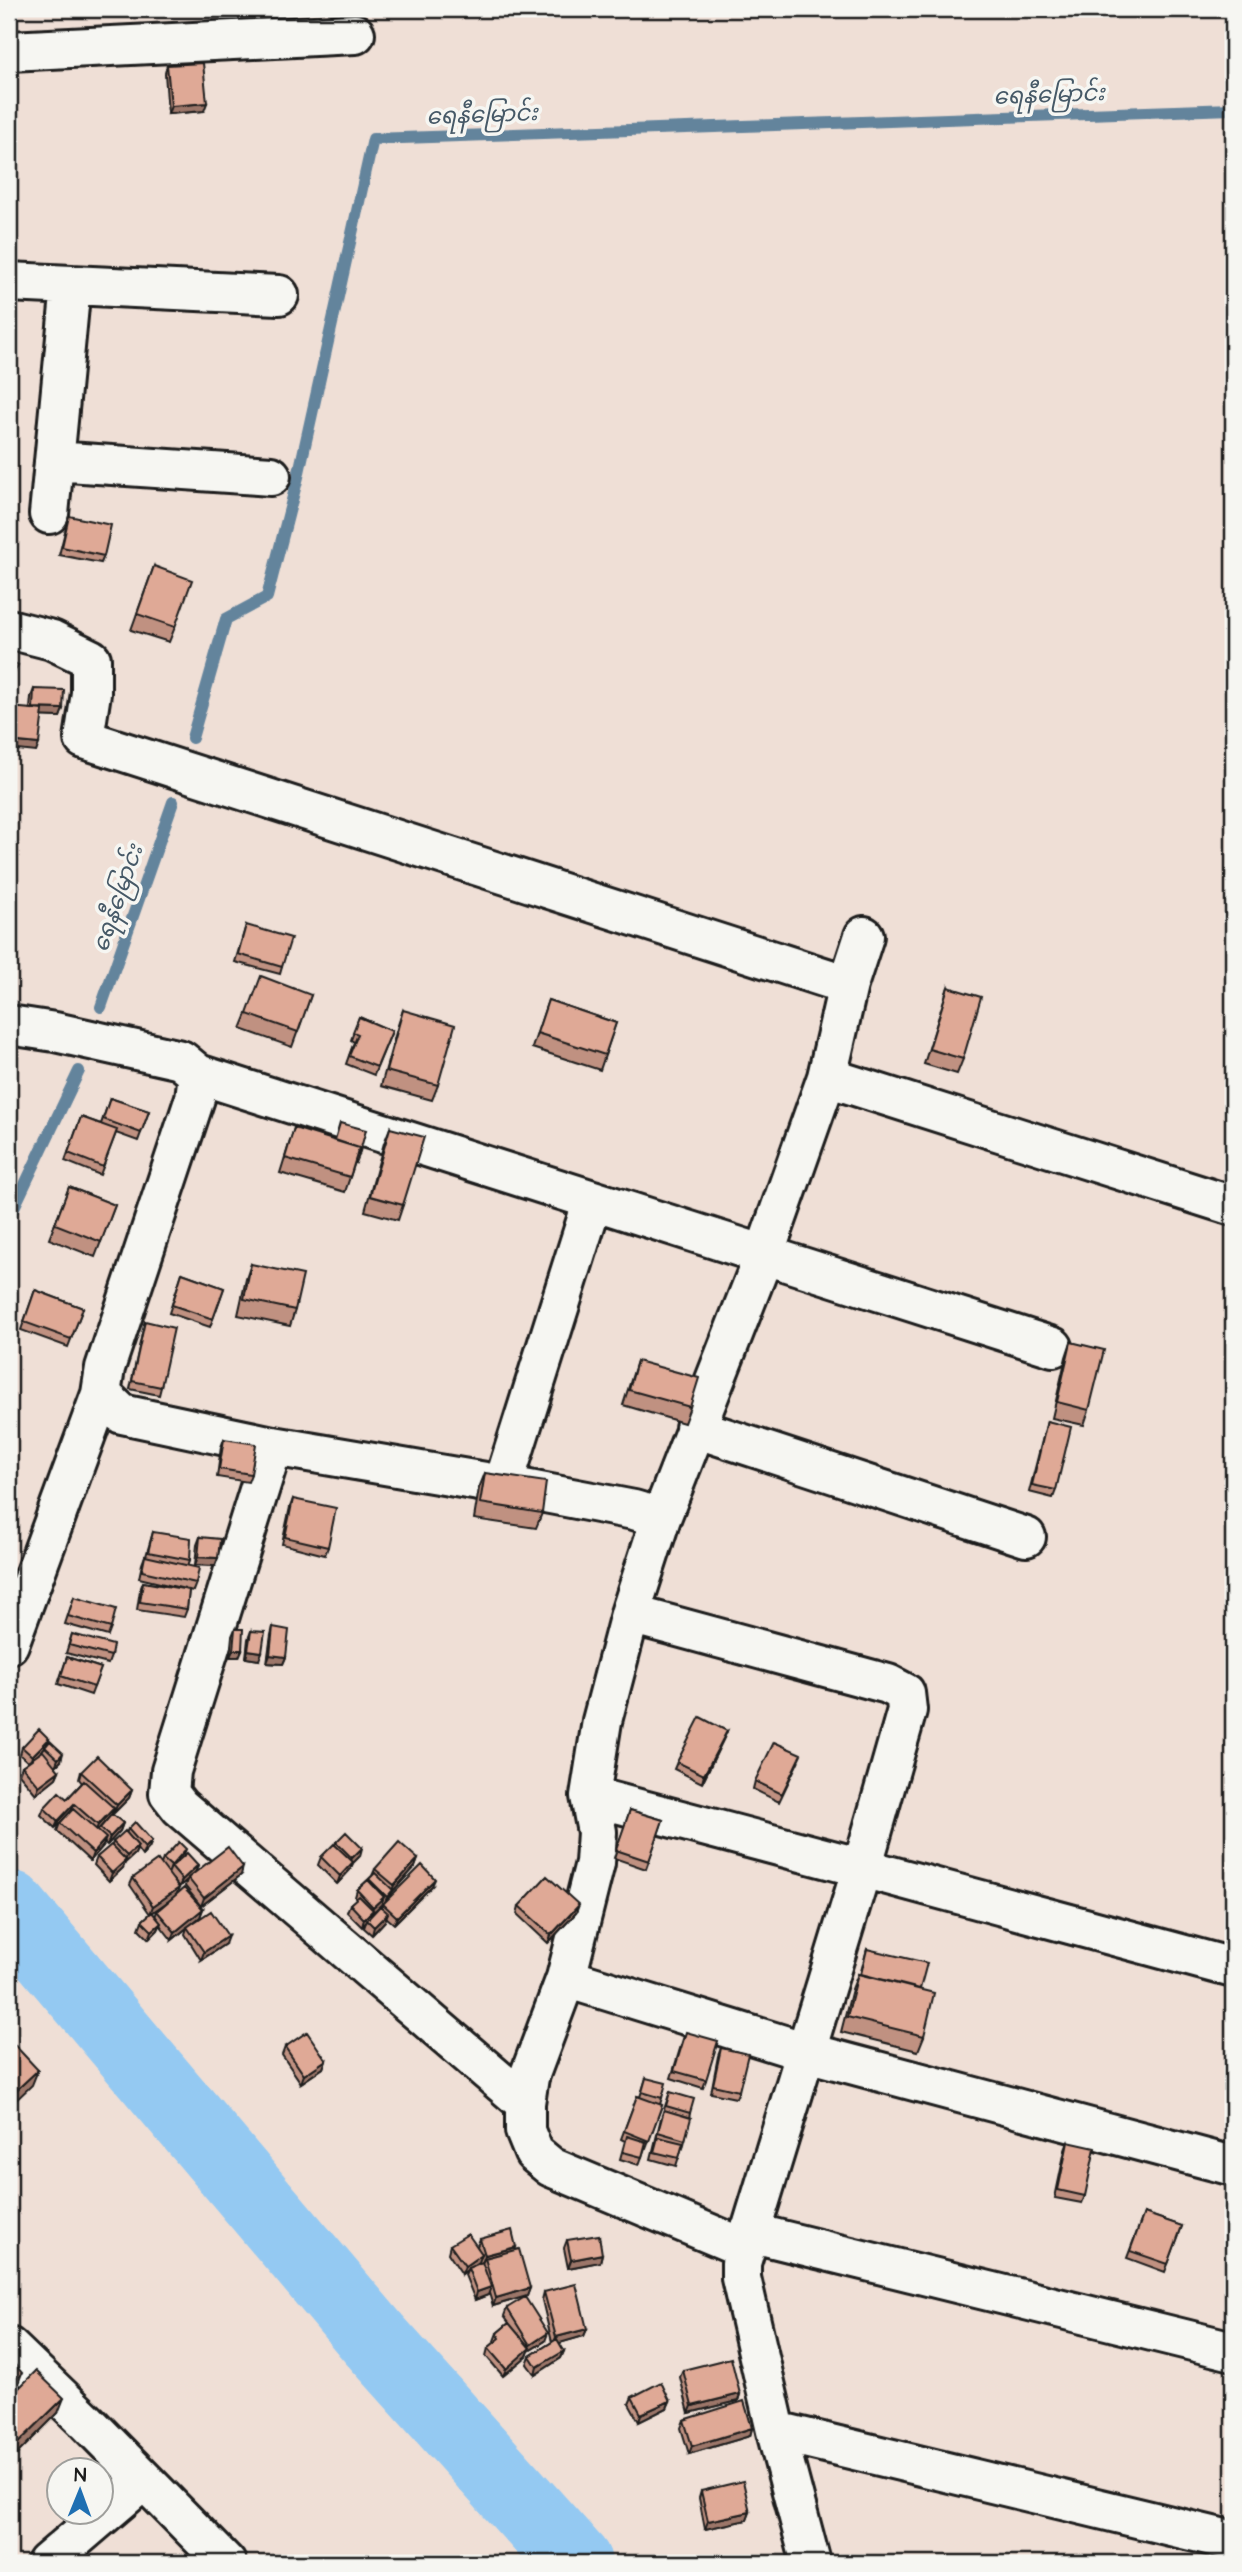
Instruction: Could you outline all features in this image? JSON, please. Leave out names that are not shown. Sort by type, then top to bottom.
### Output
[{"type":"street","points":[[9,51],[355,34]]},
{"type":"street","points":[[9,282],[279,295]]},
{"type":"street","points":[[49,514],[71,285]]},
{"type":"street","points":[[54,461],[271,475]]},
{"type":"street","points":[[9,628],[52,640],[90,659],[91,693],[84,739],[848,985]]},
{"type":"street","points":[[864,936],[848,985],[827,1077],[764,1255],[661,1518],[630,1614],[601,1721],[590,1796],[597,1832],[595,1863],[566,1978],[529,2077],[525,2103],[526,2131],[534,2152],[551,2167],[747,2240],[1233,2351]]},
{"type":"street","points":[[9,1025],[55,1031],[181,1060],[198,1074],[1053,1347]]},
{"type":"street","points":[[9,1644],[101,1394],[105,1368],[195,1098],[198,1074]]},
{"type":"street","points":[[827,1077],[1233,1206]]},
{"type":"street","points":[[503,1485],[593,1200]]},
{"type":"street","points":[[101,1394],[122,1413],[273,1446],[503,1485],[634,1510],[661,1518]]},
{"type":"street","points":[[695,1428],[1026,1537]]},
{"type":"street","points":[[273,1446],[171,1772],[169,1793],[180,1807],[525,2103]]},
{"type":"street","points":[[630,1614],[888,1684],[905,1693],[907,1710],[862,1868],[741,2263],[741,2278],[776,2431],[811,2563]]},
{"type":"street","points":[[590,1796],[1233,1968]]},
{"type":"street","points":[[566,1978],[806,2052],[1233,2166]]},
{"type":"street","points":[[9,2347],[226,2563]]},
{"type":"street","points":[[776,2431],[1233,2541]]},
{"type":"street","points":[[47,2563],[144,2480]]},
{"type":"building","points":[[203,63],[207,103],[171,106],[167,65]]},
{"type":"building","points":[[69,516],[111,525],[104,556],[62,547]]},
{"type":"building","points":[[154,566],[192,580],[175,627],[137,614]]},
{"type":"building","points":[[9,660],[18,665],[9,683]]},
{"type":"building","points":[[34,689],[64,690],[63,709],[33,708]]},
{"type":"building","points":[[9,707],[43,710],[39,744],[9,741]]},
{"type":"building","points":[[246,925],[291,938],[282,967],[238,954]]},
{"type":"building","points":[[261,976],[311,995],[298,1032],[247,1014]]},
{"type":"building","points":[[948,987],[981,997],[963,1059],[929,1049]]},
{"type":"building","points":[[548,1000],[616,1023],[605,1055],[537,1033]]},
{"type":"building","points":[[403,1010],[455,1025],[438,1085],[386,1071]]},
{"type":"building","points":[[359,1017],[392,1031],[377,1067],[349,1056],[358,1034],[353,1032]]},
{"type":"building","points":[[110,1098],[149,1111],[141,1133],[103,1119]]},
{"type":"building","points":[[81,1117],[117,1130],[103,1167],[68,1153]]},
{"type":"building","points":[[340,1123],[366,1130],[359,1155],[359,1148],[335,1140]]},
{"type":"building","points":[[294,1128],[359,1148],[350,1177],[285,1158]]},
{"type":"building","points":[[390,1128],[424,1137],[403,1205],[370,1196]]},
{"type":"building","points":[[69,1187],[115,1205],[101,1242],[55,1224]]},
{"type":"building","points":[[251,1264],[303,1275],[295,1310],[244,1299]]},
{"type":"building","points":[[182,1273],[224,1288],[213,1319],[172,1305]]},
{"type":"building","points":[[35,1290],[83,1308],[71,1339],[24,1322]]},
{"type":"building","points":[[145,1321],[174,1328],[161,1387],[132,1381]]},
{"type":"building","points":[[1071,1342],[1104,1350],[1089,1410],[1057,1402]]},
{"type":"building","points":[[637,1361],[699,1378],[690,1407],[629,1390]]},
{"type":"building","points":[[1047,1421],[1071,1427],[1056,1490],[1032,1485]]},
{"type":"building","points":[[224,1439],[256,1444],[251,1474],[219,1469]]},
{"type":"building","points":[[485,1473],[546,1482],[542,1513],[480,1503]]},
{"type":"building","points":[[293,1499],[336,1508],[328,1547],[285,1537]]},
{"type":"building","points":[[153,1532],[191,1538],[190,1560],[148,1552]]},
{"type":"building","points":[[200,1537],[220,1539],[218,1558],[198,1557]]},
{"type":"building","points":[[145,1556],[199,1568],[196,1583],[142,1571]]},
{"type":"building","points":[[143,1582],[189,1590],[187,1609],[140,1602]]},
{"type":"building","points":[[74,1597],[116,1609],[111,1628],[68,1616]]},
{"type":"building","points":[[273,1627],[289,1630],[286,1657],[270,1655]]},
{"type":"building","points":[[235,1629],[243,1629],[242,1650],[233,1650]]},
{"type":"building","points":[[251,1631],[265,1632],[262,1652],[248,1650]]},
{"type":"building","points":[[72,1634],[113,1645],[111,1656],[69,1645]]},
{"type":"building","points":[[67,1657],[101,1668],[94,1687],[61,1676]]},
{"type":"building","points":[[700,1717],[727,1731],[704,1775],[677,1762]]},
{"type":"building","points":[[39,1729],[49,1739],[32,1756],[22,1747]]},
{"type":"building","points":[[50,1741],[63,1753],[58,1759],[45,1747]]},
{"type":"building","points":[[774,1742],[801,1754],[782,1794],[755,1781]]},
{"type":"building","points":[[43,1751],[59,1771],[39,1786],[22,1766]]},
{"type":"building","points":[[97,1756],[132,1790],[117,1805],[81,1772]]},
{"type":"building","points":[[84,1781],[114,1808],[98,1825],[74,1804],[58,1821],[44,1808],[59,1792],[67,1799]]},
{"type":"building","points":[[73,1809],[106,1838],[93,1853],[60,1823]]},
{"type":"building","points":[[630,1810],[663,1820],[649,1861],[616,1850]]},
{"type":"building","points":[[112,1814],[123,1823],[110,1837],[100,1828]]},
{"type":"building","points":[[135,1822],[152,1841],[145,1848],[128,1829]]},
{"type":"building","points":[[125,1831],[138,1846],[127,1856],[113,1842]]},
{"type":"building","points":[[346,1832],[362,1848],[352,1858],[336,1842]]},
{"type":"building","points":[[179,1842],[186,1849],[171,1866],[163,1859]]},
{"type":"building","points":[[399,1842],[418,1859],[394,1885],[375,1869]]},
{"type":"building","points":[[334,1844],[353,1862],[340,1876],[321,1857]]},
{"type":"building","points":[[111,1845],[126,1860],[112,1873],[97,1857]]},
{"type":"building","points":[[228,1847],[243,1867],[204,1898],[188,1878]]},
{"type":"building","points":[[187,1853],[198,1865],[182,1880],[171,1867]]},
{"type":"building","points":[[158,1860],[179,1888],[153,1906],[133,1878]]},
{"type":"building","points":[[422,1865],[435,1879],[397,1917],[383,1904]]},
{"type":"building","points":[[375,1873],[393,1890],[387,1897],[369,1879]]},
{"type":"building","points":[[547,1876],[579,1905],[551,1935],[519,1906]]},
{"type":"building","points":[[368,1880],[384,1897],[373,1907],[357,1890]]},
{"type":"building","points":[[184,1888],[203,1909],[175,1932],[157,1911]]},
{"type":"building","points":[[359,1896],[373,1910],[364,1919],[350,1904]]},
{"type":"building","points":[[380,1906],[388,1913],[374,1927],[367,1920]]},
{"type":"building","points":[[211,1911],[228,1936],[204,1952],[187,1927]]},
{"type":"building","points":[[152,1912],[161,1923],[152,1931],[142,1921]]},
{"type":"building","points":[[867,1949],[927,1963],[920,1989],[861,1974]]},
{"type":"building","points":[[858,1974],[934,1993],[924,2036],[847,2017]]},
{"type":"building","points":[[307,2032],[326,2060],[304,2075],[285,2047]]},
{"type":"building","points":[[686,2032],[718,2041],[706,2080],[674,2071]]},
{"type":"building","points":[[9,2039],[38,2070],[9,2097]]},
{"type":"building","points":[[721,2048],[748,2054],[739,2091],[713,2085]]},
{"type":"building","points":[[646,2078],[666,2083],[662,2098],[642,2092]]},
{"type":"building","points":[[670,2092],[694,2099],[690,2113],[666,2106]]},
{"type":"building","points":[[637,2096],[662,2105],[649,2141],[624,2131]]},
{"type":"building","points":[[664,2110],[691,2118],[685,2140],[658,2132]]},
{"type":"building","points":[[627,2136],[646,2142],[642,2157],[623,2152]]},
{"type":"building","points":[[658,2137],[683,2143],[679,2158],[654,2152]]},
{"type":"building","points":[[1068,2142],[1095,2148],[1085,2196],[1058,2190]]},
{"type":"building","points":[[1144,2213],[1182,2226],[1168,2264],[1130,2251]]},
{"type":"building","points":[[512,2230],[516,2247],[485,2255],[480,2239]]},
{"type":"building","points":[[468,2234],[482,2254],[465,2266],[450,2245]]},
{"type":"building","points":[[599,2235],[602,2254],[571,2260],[567,2240]]},
{"type":"building","points":[[519,2249],[530,2288],[496,2298],[485,2258]]},
{"type":"building","points":[[482,2262],[491,2287],[477,2292],[468,2268]]},
{"type":"building","points":[[576,2284],[587,2329],[556,2337],[544,2292]]},
{"type":"building","points":[[525,2297],[548,2333],[530,2345],[507,2308]]},
{"type":"building","points":[[509,2323],[530,2348],[506,2369],[488,2348],[500,2338],[497,2333]]},
{"type":"building","points":[[557,2339],[564,2351],[537,2367],[530,2356]]},
{"type":"building","points":[[731,2358],[740,2394],[692,2406],[683,2370]]},
{"type":"building","points":[[10,2359],[22,2373],[9,2385],[9,2361]]},
{"type":"building","points":[[36,2371],[64,2398],[15,2446],[9,2439],[9,2398]]},
{"type":"building","points":[[661,2382],[670,2401],[641,2414],[632,2397]]},
{"type":"building","points":[[744,2401],[752,2428],[692,2446],[684,2420]]},
{"type":"building","points":[[743,2481],[750,2512],[708,2521],[701,2491]]},
{"type":"waterway","name":"ရေနီမြောင်း","points":[[192,738],[226,619],[267,597],[298,477],[373,139],[1233,109]]},
{"type":"waterway","name":"ရေနီမြောင်း","points":[[101,1007],[173,802]]},
{"type":"waterway","name":"ရေနီမြောင်း","points":[[9,1218],[79,1071]]},
{"type":"waterway","points":[[9,1907],[374,2339],[575,2563]]}]
